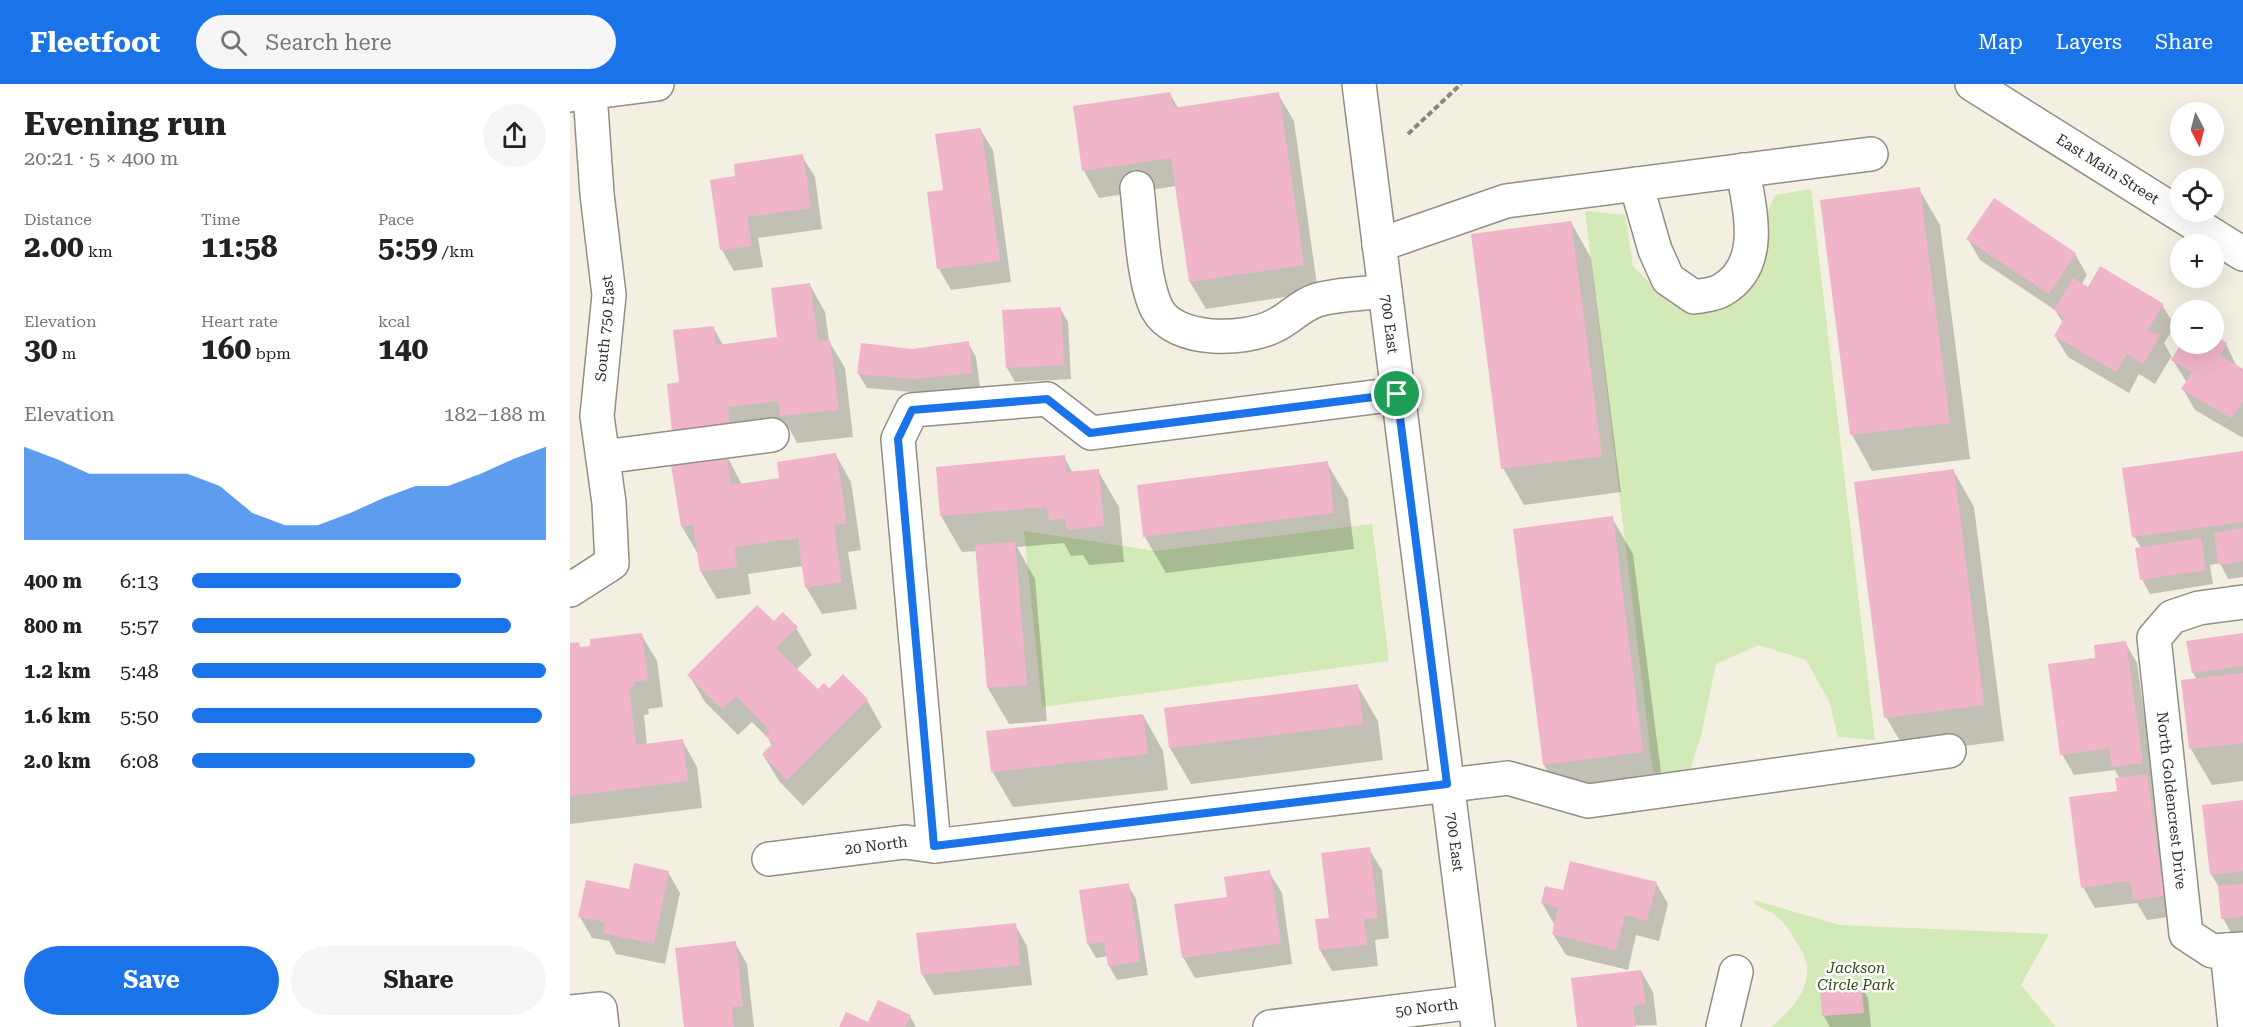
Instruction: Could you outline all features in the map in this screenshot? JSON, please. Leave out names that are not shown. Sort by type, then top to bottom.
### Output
[{"type":"street","points":[[580,94],[657,84]]},
{"type":"street","name":"700 East","points":[[1359,84],[1476,1015]]},
{"type":"street","name":"East Main Street","points":[[1972,84],[2243,254]]},
{"type":"street","name":"South 750 East","points":[[570,590],[612,563],[609,503],[597,416],[609,295],[597,194],[580,94]]},
{"type":"street","points":[[1379,245],[1506,201],[1870,154]]},
{"type":"street","points":[[1636,184],[1655,250],[1668,279],[1694,297],[1720,291],[1745,271],[1753,231],[1743,170]]},
{"type":"street","points":[[1137,188],[1151,294],[1158,310],[1176,329],[1192,335],[1252,332],[1272,327],[1317,300],[1385,291]]},
{"type":"street","points":[[934,846],[898,439],[912,410],[1047,399],[1090,433],[1397,394]]},
{"type":"street","points":[[603,457],[772,435]]},
{"type":"street","name":"North Goldencrest Drive","points":[[2227,950],[2186,934],[2154,638],[2172,617],[2199,608],[2243,602]]},
{"type":"street","name":"20 North","points":[[769,859],[905,842],[934,846],[1508,778],[1588,801],[1949,751]]},
{"type":"street","points":[[2227,950],[2235,1027]]},
{"type":"street","points":[[1723,1027],[1736,972]]},
{"type":"street","name":"50 North","points":[[1270,1027],[1476,1015]]},
{"type":"path","points":[[1408,134],[1461,84]]},
{"type":"green space","points":[[1811,189],[1875,740],[1838,737],[1829,701],[1806,660],[1759,645],[1716,664],[1701,736],[1689,773],[1653,772],[1585,211],[1625,215],[1633,266],[1671,304],[1725,308],[1760,275],[1765,218],[1775,195]]},
{"type":"green space","points":[[1372,524],[1389,661],[1042,707],[1024,531],[1156,551]]},
{"type":"green space","name":"Jackson Circle Park","points":[[1754,900],[1840,925],[2049,934],[2021,985],[2056,1027],[1771,1027],[1792,1006],[1803,989],[1807,971],[1806,961],[1800,947],[1783,923],[1768,910],[1755,905]]},
{"type":"building","points":[[1170,92],[1173,108],[1279,92],[1304,265],[1189,282],[1171,158],[1082,171],[1073,106]]},
{"type":"building","points":[[981,128],[1000,261],[937,269],[927,192],[943,190],[935,134]]},
{"type":"building","points":[[803,154],[811,208],[747,217],[752,246],[720,250],[710,180],[735,176],[734,164]]},
{"type":"building","points":[[1920,187],[1950,423],[1850,435],[1820,200]]},
{"type":"building","points":[[1994,198],[2076,253],[2049,294],[1966,239]]},
{"type":"building","points":[[1571,221],[1602,456],[1501,469],[1471,234]]},
{"type":"building","points":[[2100,266],[2164,304],[2147,331],[2161,334],[2143,364],[2127,354],[2116,372],[2054,336],[2065,317],[2054,310],[2073,278],[2088,287]]},
{"type":"building","points":[[810,283],[818,341],[830,340],[839,410],[780,416],[778,401],[728,407],[730,425],[672,432],[667,384],[679,382],[673,330],[714,326],[716,345],[777,337],[771,288]]},
{"type":"building","points":[[1061,307],[1064,365],[1006,368],[1002,310]]},
{"type":"building","points":[[969,341],[972,373],[914,379],[857,374],[861,343],[912,349]]},
{"type":"building","points":[[2175,354],[2221,354],[2243,369],[2243,401],[2231,418],[2181,389],[2192,372],[2171,360]]},
{"type":"building","points":[[726,451],[731,485],[779,478],[777,462],[836,453],[847,523],[834,525],[842,582],[805,588],[798,538],[734,547],[737,567],[700,572],[693,525],[681,527],[670,459]]},
{"type":"building","points":[[2243,451],[2243,522],[2132,537],[2122,468]]},
{"type":"building","points":[[1065,455],[1066,472],[1099,469],[1104,526],[1067,530],[1065,519],[1049,520],[1047,507],[940,516],[936,467]]},
{"type":"building","points":[[1328,461],[1334,513],[1143,537],[1137,485]]},
{"type":"building","points":[[1954,469],[1984,705],[1884,718],[1854,482]]},
{"type":"building","points":[[1613,516],[1643,752],[1543,765],[1513,529]]},
{"type":"building","points":[[2243,528],[2243,561],[2219,565],[2214,533]]},
{"type":"building","points":[[2201,538],[2206,570],[2140,580],[2135,548]]},
{"type":"building","points":[[1015,542],[1027,685],[987,688],[975,545]]},
{"type":"building","points":[[757,605],[774,621],[783,612],[798,627],[776,648],[818,689],[824,683],[829,688],[843,674],[868,699],[787,780],[762,754],[773,743],[765,736],[770,731],[736,696],[722,709],[687,675]]},
{"type":"building","points":[[642,633],[648,680],[634,682],[634,687],[629,688],[636,745],[683,739],[688,781],[570,796],[570,643],[579,642],[580,647],[590,646],[590,639]]},
{"type":"building","points":[[2243,633],[2243,666],[2192,673],[2186,641]]},
{"type":"building","points":[[2126,641],[2143,763],[2112,767],[2109,748],[2060,755],[2048,664],[2095,658],[2094,645]]},
{"type":"building","points":[[2243,673],[2243,743],[2189,749],[2181,680]]},
{"type":"building","points":[[1358,684],[1363,724],[1169,748],[1164,708]]},
{"type":"building","points":[[1143,714],[1148,754],[991,772],[986,731]]},
{"type":"building","points":[[2147,774],[2164,896],[2133,900],[2130,881],[2081,888],[2069,797],[2117,791],[2115,778]]},
{"type":"building","points":[[2243,800],[2243,871],[2210,875],[2202,805]]},
{"type":"building","points":[[1370,847],[1378,918],[1364,919],[1367,945],[1319,950],[1315,919],[1329,918],[1321,853]]},
{"type":"building","points":[[1570,861],[1657,882],[1647,921],[1625,915],[1616,950],[1552,934],[1558,908],[1541,903],[1545,886],[1563,890]]},
{"type":"building","points":[[634,863],[669,871],[654,944],[603,933],[605,922],[578,917],[586,880],[629,889]]},
{"type":"building","points":[[1270,870],[1281,943],[1182,958],[1174,904],[1227,897],[1224,877]]},
{"type":"building","points":[[1129,883],[1140,961],[1108,966],[1104,942],[1087,944],[1079,890]]},
{"type":"building","points":[[2243,884],[2243,916],[2221,919],[2218,886]]},
{"type":"building","points":[[1016,923],[1020,965],[921,975],[916,933]]},
{"type":"building","points":[[736,941],[743,1006],[732,1007],[734,1027],[684,1027],[675,948]]},
{"type":"building","points":[[1641,970],[1646,1004],[1633,1006],[1636,1027],[1577,1027],[1571,978]]},
{"type":"building","points":[[1861,983],[1864,1013],[1822,1016],[1820,988]]},
{"type":"building","points":[[878,1000],[911,1015],[905,1027],[839,1027],[846,1012],[868,1022]]},
{"type":"route","points":[[1397,394],[1447,784],[934,846],[898,439],[912,410],[1047,399],[1090,433],[1397,394]]}]
